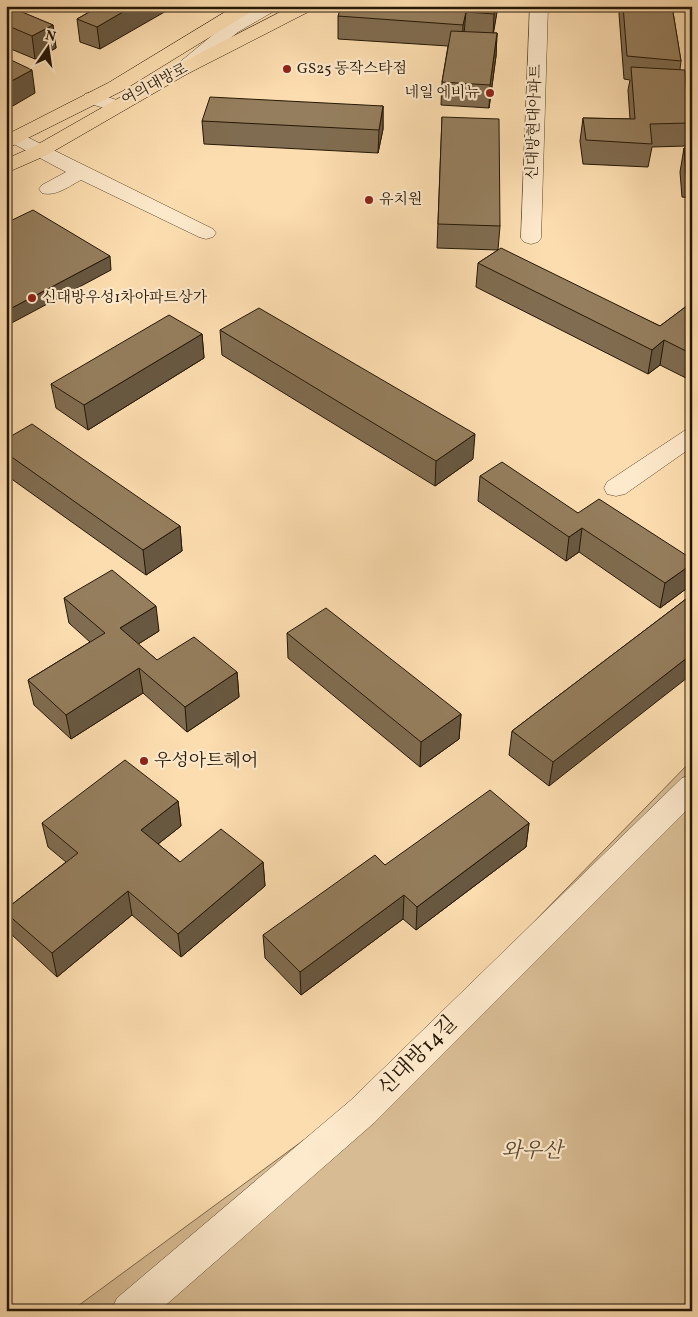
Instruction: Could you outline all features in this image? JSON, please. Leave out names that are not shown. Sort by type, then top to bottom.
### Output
[{"type":"main road","name":"여의대방로","points":[[12,141],[92,98],[248,6]]},
{"type":"main road","name":"여의대방로","points":[[6,166],[40,151],[181,70],[306,6]]},
{"type":"street","points":[[227,20],[252,6]]},
{"type":"street","points":[[181,70],[232,28],[270,6]]},
{"type":"street","name":"신대방현대아파트","points":[[531,238],[539,6]]},
{"type":"street","points":[[92,98],[116,106]]},
{"type":"street","points":[[12,141],[40,151],[206,233]]},
{"type":"street","points":[[49,189],[81,172]]},
{"type":"street","points":[[616,488],[692,436]]},
{"type":"street","name":"신대방14길","points":[[130,1311],[363,1111],[692,786]]},
{"type":"green space","name":"와우산","points":[[692,760],[692,1311],[71,1311],[365,1095]]},
{"type":"building","points":[[6,6],[53,25],[32,36],[6,25]]},
{"type":"building","points":[[100,6],[133,6],[97,27],[77,19]]},
{"type":"building","points":[[341,6],[496,6],[494,14],[466,12],[463,25],[338,16]]},
{"type":"building","points":[[623,6],[672,6],[681,61],[627,56]]},
{"type":"building","points":[[451,31],[497,33],[490,85],[442,82]]},
{"type":"building","points":[[9,59],[32,70],[6,84],[6,60]]},
{"type":"building","points":[[631,67],[685,70],[689,123],[650,124],[652,144],[586,140],[583,118],[635,119]]},
{"type":"building","points":[[210,97],[383,106],[379,130],[202,121]]},
{"type":"building","points":[[442,117],[499,119],[500,226],[438,224]]},
{"type":"building","points":[[684,148],[692,149],[692,174],[686,174]]},
{"type":"building","name":"신대방우성1차아파트상가","points":[[33,210],[110,256],[6,311],[6,223]]},
{"type":"building","points":[[501,248],[660,326],[692,302],[692,354],[664,340],[652,350],[478,263]]},
{"type":"building","points":[[259,308],[475,434],[436,461],[220,330]]},
{"type":"building","points":[[169,315],[202,334],[84,405],[51,384]]},
{"type":"building","points":[[32,424],[180,526],[143,550],[6,453],[6,439]]},
{"type":"building","points":[[502,462],[578,513],[599,499],[692,559],[692,564],[665,583],[582,528],[569,537],[480,476]]},
{"type":"building","points":[[112,570],[156,606],[120,628],[157,660],[194,637],[237,672],[185,707],[139,668],[66,715],[28,680],[105,633],[64,598]]},
{"type":"building","points":[[686,599],[692,603],[692,654],[553,762],[512,731]]},
{"type":"building","points":[[326,608],[461,714],[421,742],[287,633]]},
{"type":"building","points":[[125,760],[178,801],[141,830],[180,862],[221,829],[263,862],[178,934],[128,891],[52,953],[6,913],[6,909],[78,853],[42,823]]},
{"type":"building","points":[[490,790],[529,823],[417,907],[404,895],[300,972],[263,935],[375,855],[385,865]]},
{"type":"place","name":"GS25 동작스타점","points":[[287,69]]},
{"type":"place","name":"네일 에비뉴","points":[[490,93]]},
{"type":"place","name":"유치원","points":[[369,200]]},
{"type":"place","name":"신대방우성1차아파트상가","points":[[32,298]]},
{"type":"place","name":"우성아트헤어","points":[[144,761]]}]
